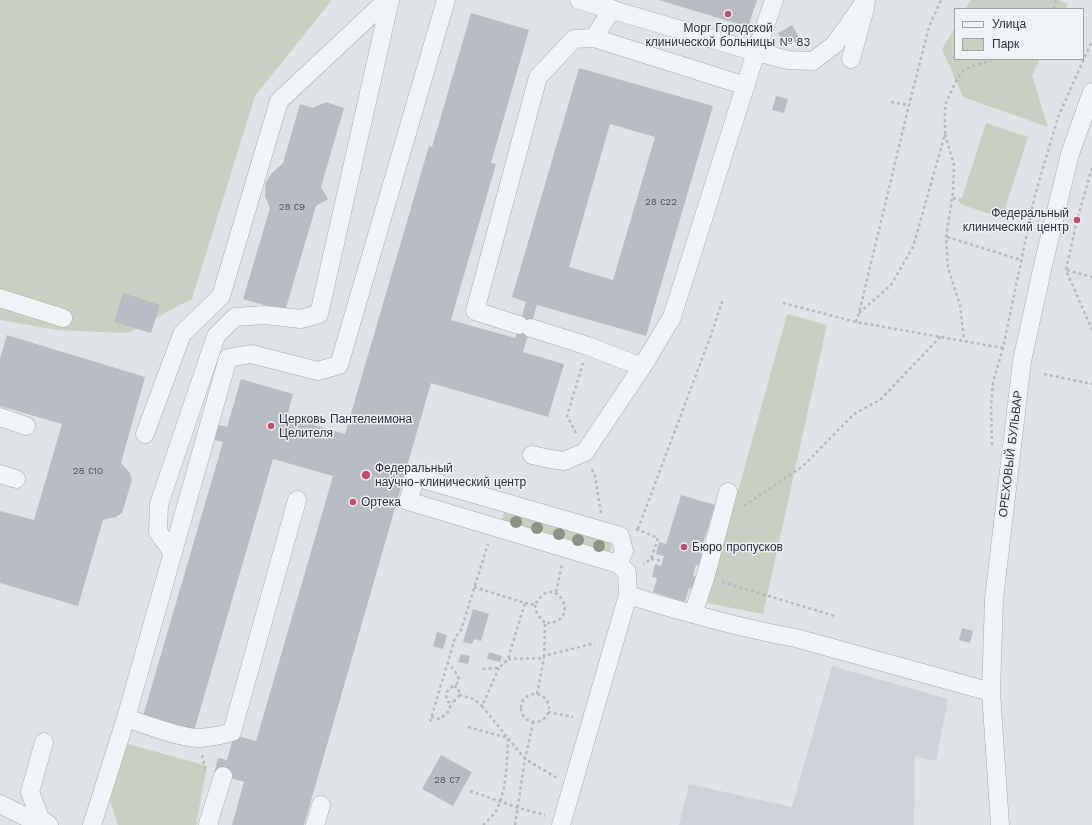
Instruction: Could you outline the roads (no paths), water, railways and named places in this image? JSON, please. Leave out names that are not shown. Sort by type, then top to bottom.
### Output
[{"type":"street","points":[[145,434],[182,334],[221,296],[279,101],[387,0]]},
{"type":"street","points":[[173,553],[158,532],[159,504],[216,336],[235,317],[265,315],[301,319],[319,314],[390,0]]},
{"type":"street","points":[[92,825],[126,718],[228,358],[251,354],[318,371],[339,365],[446,0]]},
{"type":"street","points":[[579,0],[756,52],[788,60],[813,61],[835,44],[867,0]]},
{"type":"street","points":[[532,455],[564,461],[585,452],[642,367],[672,317],[756,52],[774,0]]},
{"type":"street","points":[[851,59],[867,0]]},
{"type":"street","points":[[594,38],[612,9]]},
{"type":"street","points":[[642,367],[588,346],[475,311],[538,77],[574,39],[594,38],[746,86]]},
{"type":"street","name":"ОРЕХОВЫЙ БУЛЬВАР","points":[[1000,825],[991,692],[994,599],[1022,361],[1043,265],[1070,154],[1092,92]]},
{"type":"street","points":[[0,298],[63,318]]},
{"type":"street","points":[[0,417],[26,426]]},
{"type":"street","points":[[561,825],[628,595],[627,572],[618,564],[408,501],[416,478],[620,536],[624,551],[618,564]]},
{"type":"street","points":[[693,614],[706,575],[728,492]]},
{"type":"street","points":[[126,718],[182,735],[200,738],[218,736],[232,732],[298,500]]},
{"type":"street","points":[[628,595],[693,614],[768,633],[796,638],[991,692]]},
{"type":"street","points":[[44,742],[30,792],[40,818],[49,825]]},
{"type":"street","points":[[209,825],[208,824],[221,782]]},
{"type":"street","points":[[0,804],[42,825]]},
{"type":"street","points":[[315,825],[321,805]]},
{"type":"place","name":"Морг Городской клинической больницы № 83","points":[[728,14]]},
{"type":"place","name":"Федеральный клинический центр","points":[[1077,220]]},
{"type":"place","name":"Церковь Пантелеимона Целителя","points":[[271,426]]},
{"type":"place","name":"Федеральный научно-клинический центр","points":[[366,475]]},
{"type":"place","name":"Ортека","points":[[353,502]]},
{"type":"place","name":"Бюро пропусков","points":[[684,547]]}]
